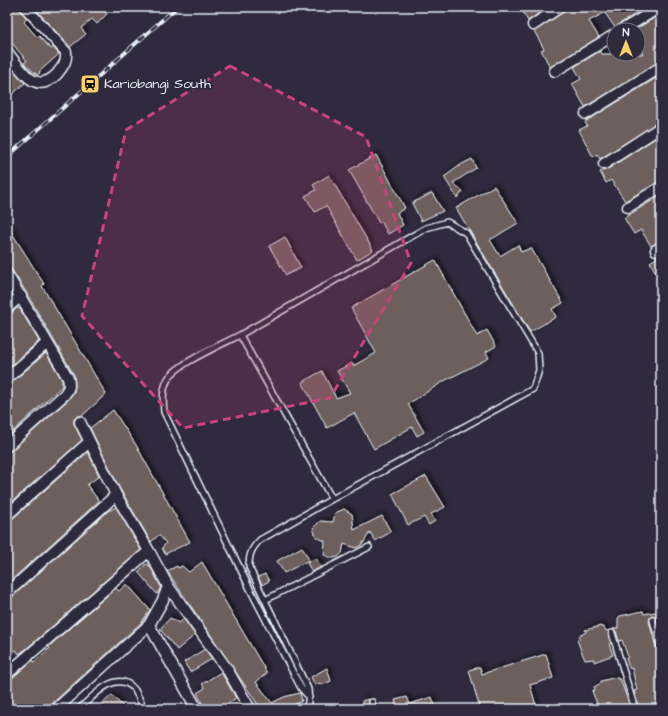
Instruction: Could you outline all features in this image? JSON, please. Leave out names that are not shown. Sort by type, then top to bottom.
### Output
[{"type":"street","points":[[7,52],[26,76],[39,84],[45,83],[52,79],[64,66],[67,59],[66,52],[25,7]]},
{"type":"street","points":[[533,25],[560,7]]},
{"type":"street","points":[[635,22],[660,7]]},
{"type":"street","points":[[555,71],[606,40]]},
{"type":"street","points":[[586,114],[661,67]]},
{"type":"street","points":[[604,164],[661,126]]},
{"type":"street","points":[[628,207],[661,187]]},
{"type":"street","points":[[7,274],[68,378],[69,390],[7,446]]},
{"type":"street","points":[[7,308],[21,296]]},
{"type":"street","points":[[7,378],[47,343]]},
{"type":"street","points":[[80,422],[116,495],[168,586],[227,669],[250,709]]},
{"type":"street","points":[[7,514],[89,442]]},
{"type":"street","points":[[7,593],[116,495]]},
{"type":"street","points":[[7,674],[149,551]]},
{"type":"street","points":[[56,709],[149,625],[163,600],[168,586]]},
{"type":"street","points":[[149,625],[155,633],[197,709]]},
{"type":"lane","points":[[306,709],[309,697],[308,689],[249,567],[249,555],[254,546],[260,540],[332,499],[533,389],[540,370],[538,353],[466,233],[447,222],[426,228],[240,335],[183,364],[167,380],[163,395],[164,412],[251,591],[301,688],[309,697]]},
{"type":"lane","points":[[240,335],[332,499]]},
{"type":"lane","points":[[265,600],[369,546]]},
{"type":"lane","points":[[653,620],[661,650]]},
{"type":"lane","points":[[612,633],[635,709]]},
{"type":"lane","points":[[79,709],[107,685],[118,682],[124,682],[134,690],[144,709]]},
{"type":"lane","points":[[372,702],[374,709]]},
{"type":"highlighted area","points":[[230,66],[366,137],[411,263],[330,398],[183,428],[82,316],[126,130]]},
{"type":"building","points":[[7,7],[19,7],[27,19],[24,22],[37,37],[39,36],[51,49],[53,47],[59,54],[37,75],[24,63],[27,61],[7,37]]},
{"type":"building","points":[[42,7],[101,7],[107,14],[97,24],[92,19],[81,28],[86,34],[70,47],[37,11]]},
{"type":"building","points":[[520,7],[548,7],[528,21]]},
{"type":"building","points":[[566,7],[601,7],[604,13],[589,21],[599,37],[550,67],[541,50],[544,49],[534,31],[564,12]]},
{"type":"building","points":[[613,7],[647,7],[622,22],[611,22],[605,13]]},
{"type":"building","points":[[661,14],[661,61],[585,107],[572,84],[581,79],[574,67],[600,51],[602,54],[606,54],[606,62],[646,62],[646,23]]},
{"type":"building","points":[[7,63],[25,83],[7,99]]},
{"type":"building","points":[[656,78],[661,85],[661,121],[600,159],[597,154],[593,157],[579,130],[587,126],[585,122]]},
{"type":"building","points":[[657,137],[661,145],[661,181],[625,201],[611,180],[606,183],[600,172],[608,169]]},
{"type":"building","points":[[376,155],[405,208],[397,213],[403,225],[388,234],[381,221],[379,223],[349,170]]},
{"type":"building","points":[[472,159],[476,168],[453,183],[463,191],[457,198],[444,177],[462,164]]},
{"type":"building","points":[[329,175],[373,250],[357,260],[326,206],[315,212],[305,196],[316,190],[313,185]]},
{"type":"building","points":[[494,186],[518,223],[490,240],[500,256],[518,245],[521,252],[531,248],[563,303],[552,309],[556,317],[530,332],[456,208]]},
{"type":"building","points":[[432,193],[443,211],[421,221],[412,203]]},
{"type":"building","points":[[661,195],[661,241],[651,246],[641,230],[634,234],[624,218]]},
{"type":"building","points":[[7,225],[44,284],[42,286],[106,394],[82,416],[78,416],[74,419],[74,424],[82,440],[7,506],[7,452],[11,451],[68,400],[74,392],[75,385],[74,375],[26,292],[12,270],[7,268],[7,250],[10,247],[7,242]]},
{"type":"building","points":[[285,237],[301,268],[286,275],[269,246]]},
{"type":"building","points":[[661,255],[661,282],[650,262]]},
{"type":"building","points":[[435,260],[477,336],[487,330],[496,346],[486,352],[489,358],[444,381],[408,404],[424,432],[417,436],[412,427],[374,449],[354,413],[327,428],[302,382],[322,371],[336,398],[350,393],[337,371],[352,363],[353,366],[376,353],[351,308]]},
{"type":"building","points":[[17,308],[20,309],[39,341],[7,369],[7,317]]},
{"type":"building","points":[[46,353],[62,380],[62,386],[7,437],[7,384],[11,383]]},
{"type":"building","points":[[113,410],[136,445],[190,542],[165,554],[162,548],[166,543],[159,535],[151,542],[120,489],[90,428]]},
{"type":"building","points":[[88,452],[99,476],[87,485],[99,501],[7,584],[7,521],[11,520]]},
{"type":"building","points":[[426,476],[445,507],[431,514],[435,521],[429,525],[424,517],[408,525],[392,494]]},
{"type":"building","points":[[116,507],[141,550],[26,649],[19,654],[16,650],[7,655],[7,599],[11,598],[108,511]]},
{"type":"building","points":[[344,509],[352,514],[354,530],[382,516],[391,532],[375,541],[370,532],[362,545],[356,548],[344,544],[342,553],[338,557],[332,558],[324,555],[325,541],[316,537],[313,528],[320,521],[333,522],[335,513]]},
{"type":"building","points":[[302,547],[309,560],[284,573],[277,561]]},
{"type":"building","points":[[316,558],[321,567],[312,572],[307,563]]},
{"type":"building","points":[[202,562],[267,673],[256,682],[272,703],[284,697],[300,693],[302,701],[285,709],[261,709],[167,571],[177,566],[178,568],[182,566],[189,572]]},
{"type":"building","points":[[146,564],[150,566],[161,587],[157,594],[138,572]]},
{"type":"building","points":[[265,574],[269,581],[262,585],[258,577]]},
{"type":"building","points":[[127,584],[150,610],[142,622],[46,709],[7,709],[7,680],[11,679],[33,660],[34,662],[50,648],[48,647],[116,588],[119,591]]},
{"type":"building","points":[[643,611],[644,614],[661,611],[661,634],[656,617],[652,616],[649,621],[657,651],[661,654],[657,656],[661,677],[661,709],[645,709],[644,707],[639,708],[634,691],[637,690],[632,668],[630,669],[628,665],[626,658],[628,657],[622,640],[619,641],[616,631],[613,629],[618,628],[618,618],[620,616]]},
{"type":"building","points":[[170,618],[179,623],[184,619],[195,635],[177,650],[160,629]]},
{"type":"building","points":[[601,626],[602,628],[604,627],[606,631],[610,630],[608,634],[611,643],[609,644],[613,655],[594,662],[594,659],[585,660],[577,640],[580,639],[579,636],[586,632],[585,630]]},
{"type":"building","points":[[205,649],[212,659],[190,672],[184,662]]},
{"type":"building","points":[[546,654],[553,678],[530,685],[537,709],[480,709],[469,670],[480,667],[482,674]]},
{"type":"building","points":[[327,668],[331,681],[322,685],[321,683],[315,685],[311,677]]},
{"type":"building","points":[[221,672],[236,698],[227,704],[230,709],[205,709],[197,693],[205,688],[202,684]]},
{"type":"building","points":[[617,677],[617,679],[620,679],[631,709],[599,709],[592,691],[595,690],[594,687],[601,683],[601,681]]},
{"type":"building","points":[[112,695],[125,709],[106,709],[102,704]]},
{"type":"building","points":[[407,697],[410,704],[432,697],[436,709],[397,709],[395,700]]},
{"type":"building","points":[[368,699],[370,709],[364,709],[362,701]]},
{"type":"railway","points":[[7,157],[177,7]]},
{"type":"place","name":"Kariobangi South","points":[[90,84]]}]
